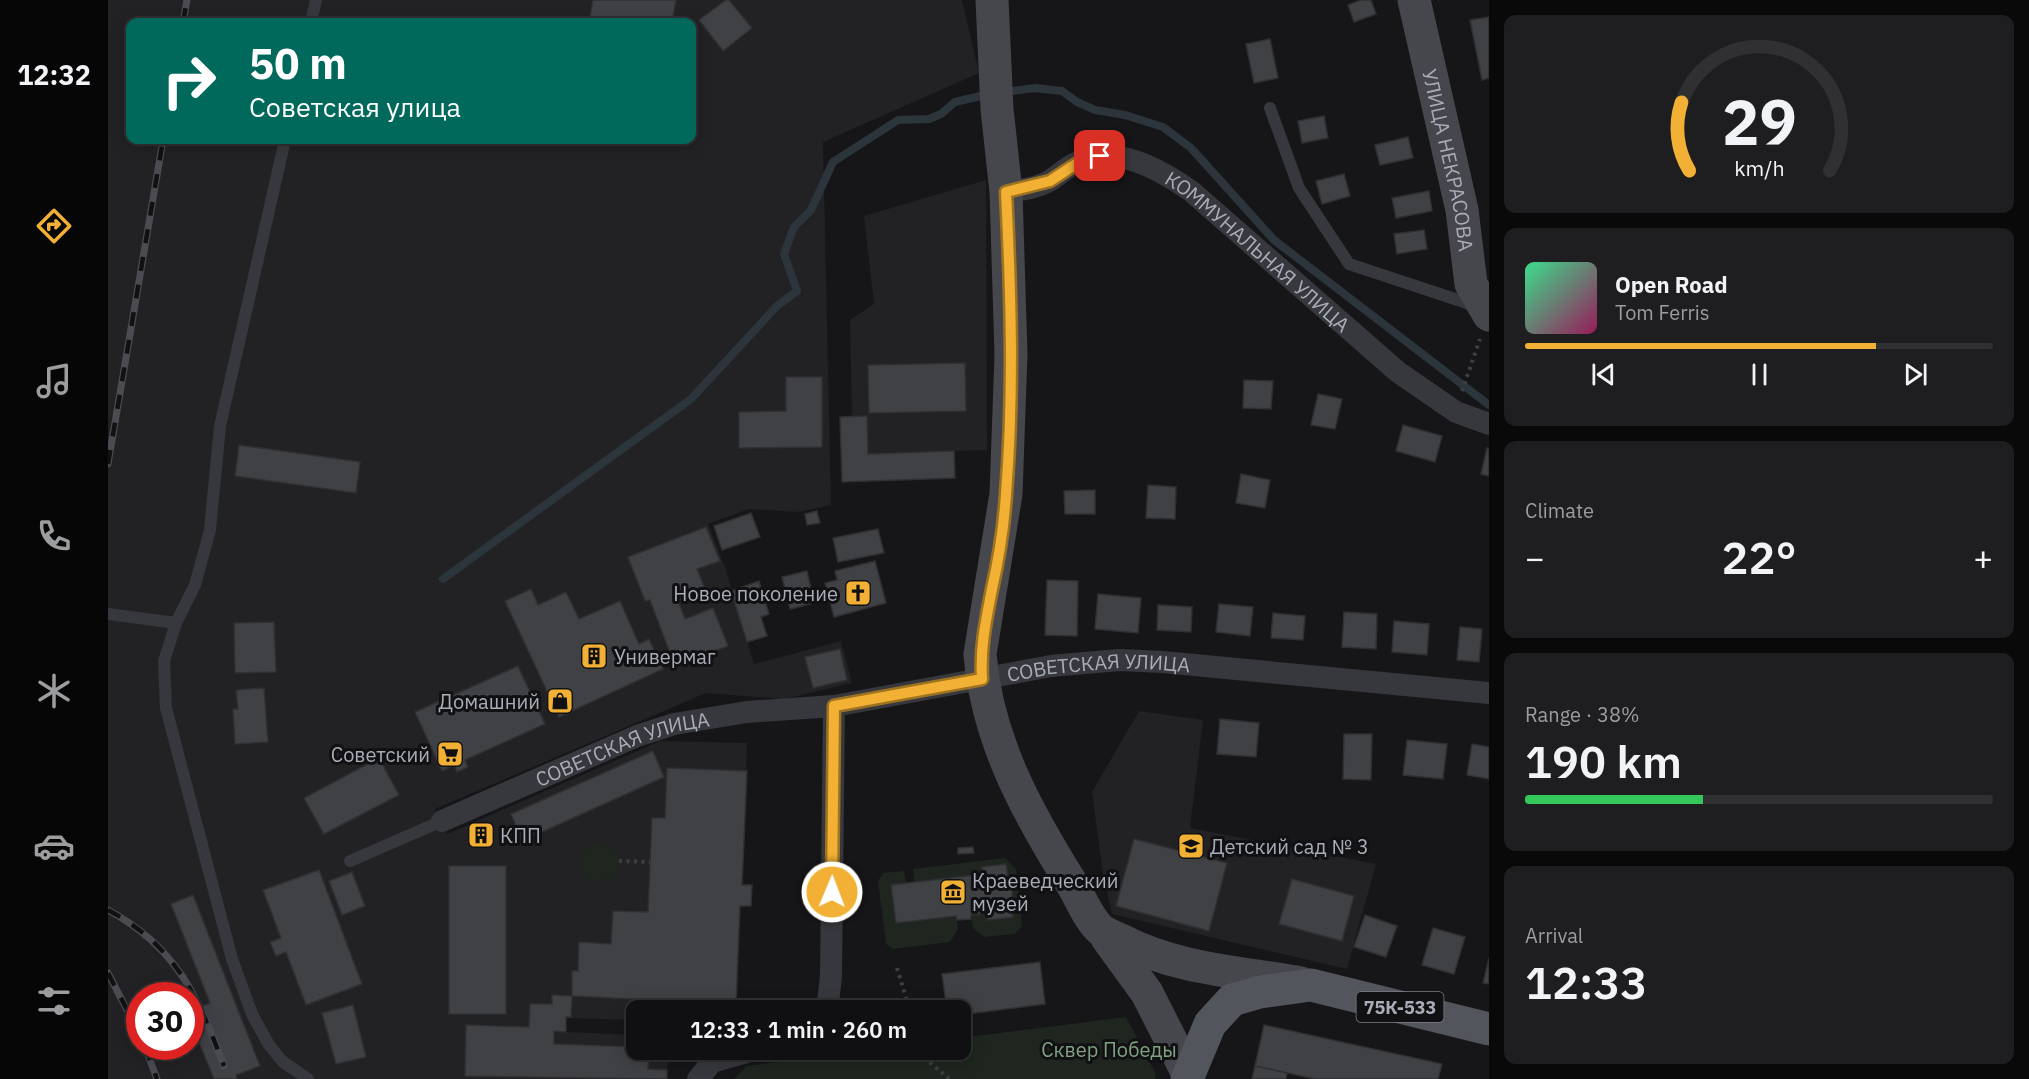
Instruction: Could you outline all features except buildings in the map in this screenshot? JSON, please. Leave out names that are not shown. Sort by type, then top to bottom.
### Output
[{"type":"main road","name":"75К-533","points":[[1311,985],[1489,1029]]},
{"type":"main road","points":[[1188,1076],[1210,1024],[1232,1000],[1260,992],[1311,985]]},
{"type":"street","points":[[992,0],[996,94],[1006,192],[1011,354],[1006,494],[993,588],[984,622],[980,654],[982,679],[998,742],[1012,778],[1032,818],[1100,930],[1125,960],[1147,993],[1188,1076]]},
{"type":"street","name":"УЛИЦА НЕКРАСОВА","points":[[1414,0],[1462,210],[1471,284],[1489,315]]},
{"type":"street","name":"КОММУНАЛЬНАЯ УЛИЦА","points":[[1006,192],[1050,181],[1079,162],[1100,156],[1123,157],[1167,175],[1191,191],[1398,372],[1456,412],[1489,424]]},
{"type":"street","name":"СОВЕТСКАЯ УЛИЦА","points":[[442,821],[637,736],[674,724],[747,712],[834,706],[1051,666],[1119,660],[1489,693]]},
{"type":"street","points":[[828,1000],[831,976],[834,706]]},
{"type":"street","points":[[1100,930],[1148,955],[1190,965],[1311,985]]},
{"type":"street","points":[[698,1079],[704,1069],[712,1062],[719,1060]]},
{"type":"lane","points":[[312,18],[316,0]]},
{"type":"lane","points":[[1270,108],[1299,188],[1349,264],[1464,302],[1489,315]]},
{"type":"lane","points":[[284,144],[220,426],[210,530],[195,585],[176,623],[164,661],[166,708],[232,958],[252,1014],[269,1045],[283,1062],[308,1079]]},
{"type":"lane","points":[[108,614],[176,623]]},
{"type":"lane","points":[[350,861],[442,821]]},
{"type":"path","points":[[1458,400],[1470,373]]},
{"type":"path","points":[[619,861],[650,862]]},
{"type":"path","points":[[897,968],[907,1000]]},
{"type":"path","points":[[927,1060],[949,1079]]},
{"type":"shaded area","points":[[108,0],[962,0],[979,73],[823,142],[831,505],[799,512],[749,509],[708,524],[726,570],[754,664],[841,641],[852,683],[784,699],[706,693],[435,809],[447,834],[660,741],[747,743],[742,884],[752,885],[740,906],[736,1000],[626,1000],[626,1020],[566,1018],[566,1032],[626,1035],[626,1060],[668,1060],[667,1079],[108,1079]]},
{"type":"shaded area","points":[[986,180],[987,450],[954,451],[955,478],[842,482],[840,417],[852,416],[850,320],[874,304],[864,216]]},
{"type":"shaded area","name":"Детский сад № 3","points":[[1139,711],[1203,720],[1190,828],[1376,864],[1347,969],[1112,914],[1103,874],[1092,792]]},
{"type":"green space","points":[[599,843],[612,849],[618,862],[612,875],[599,881],[586,875],[580,862],[586,849]]},
{"type":"green space","points":[[1005,858],[1016,869],[1022,926],[1015,934],[984,937],[973,928],[971,915],[987,913],[988,920],[1010,900],[1012,896],[1006,864],[982,867],[983,874],[914,883],[913,869]]},
{"type":"green space","points":[[904,871],[906,883],[892,886],[896,923],[956,916],[958,929],[950,942],[893,949],[886,944],[878,881],[883,873]]},
{"type":"green space","name":"Сквер Победы","points":[[1126,1017],[1156,1074],[1155,1079],[734,1079],[747,1066],[793,1060],[971,1060],[971,1037]]},
{"type":"waterway","points":[[1004,92],[1035,88],[1062,91],[1077,102],[1095,110],[1125,115],[1163,127],[1191,148],[1274,240],[1489,405]]},
{"type":"waterway","points":[[443,579],[691,399],[777,306],[797,291],[784,254],[794,227],[811,210],[833,162],[898,120],[929,119],[941,114],[955,102],[989,94]]},
{"type":"railway","points":[[184,18],[187,0]]},
{"type":"railway","points":[[108,464],[162,144]]},
{"type":"railway","points":[[108,910],[132,924],[168,957],[194,996],[224,1066]]},
{"type":"railway","points":[[108,973],[126,1008]]},
{"type":"railway","points":[[150,1060],[157,1079]]},
{"type":"place","name":"Новое поколение","points":[[858,593]]},
{"type":"place","name":"Универмаг","points":[[594,656]]},
{"type":"place","name":"Домашний","points":[[560,701]]},
{"type":"place","name":"Советский","points":[[450,754]]},
{"type":"place","name":"КПП","points":[[481,835]]},
{"type":"place","name":"Детский сад № 3","points":[[1191,846]]},
{"type":"place","name":"Краеведческий музей","points":[[953,892]]},
{"type":"route","points":[[832,892],[834,706],[982,679],[980,654],[984,622],[993,588],[1006,494],[1011,354],[1006,192],[1050,181],[1079,162],[1100,156]]}]
